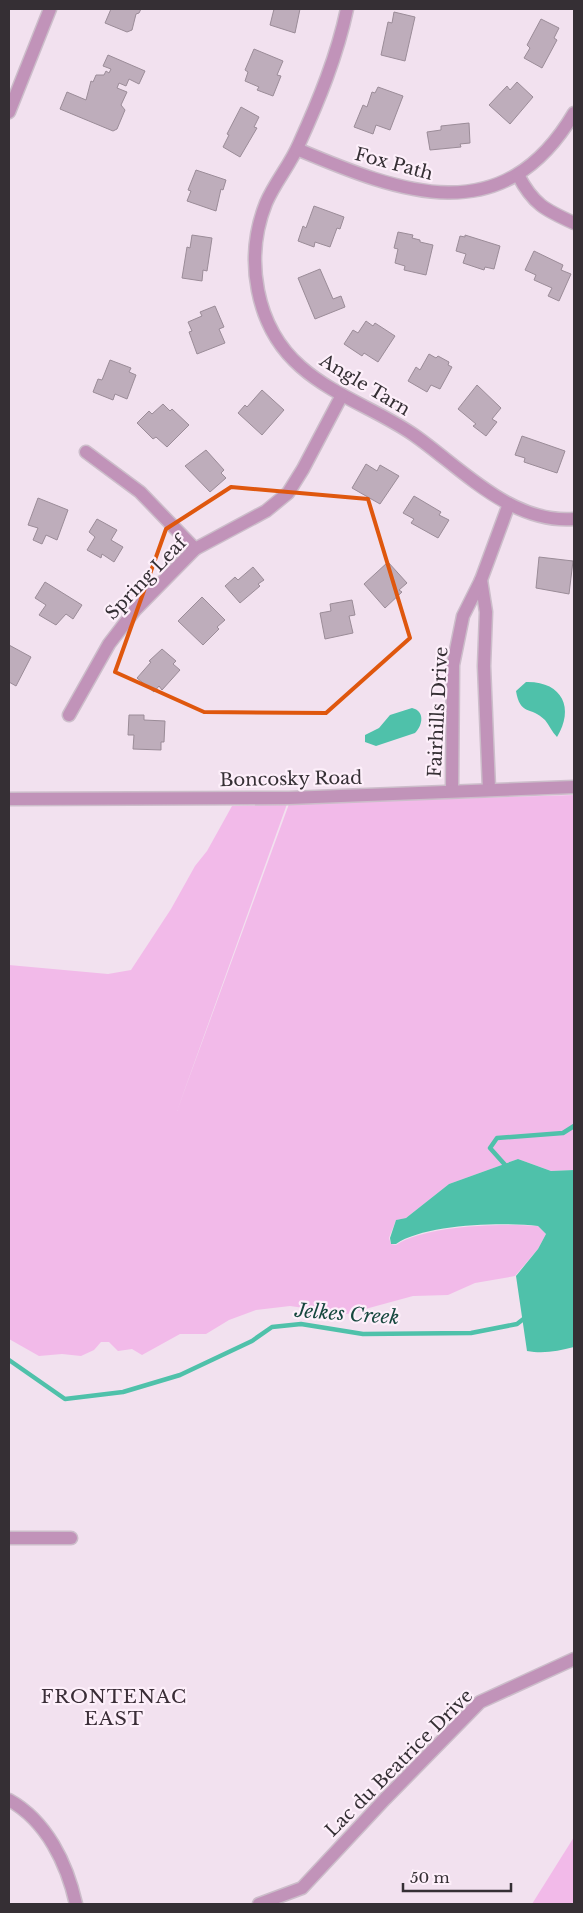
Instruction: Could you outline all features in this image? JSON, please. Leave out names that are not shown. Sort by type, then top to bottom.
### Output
[{"type":"street","points":[[9,112],[50,9]]},
{"type":"street","name":"Angle Tarn","points":[[347,9],[329,72],[297,149],[276,182],[258,226],[255,268],[261,306],[283,346],[300,366],[342,395],[413,434],[509,504]]},
{"type":"street","name":"Fox Path","points":[[297,149],[348,171],[411,190],[438,194],[472,191],[518,175],[552,147],[574,113]]},
{"type":"street","points":[[518,175],[527,193],[542,207],[574,223]]},
{"type":"street","name":"Spring Leaf","points":[[69,715],[114,637],[135,610],[195,549],[266,511],[288,493],[303,469],[342,395]]},
{"type":"street","points":[[86,452],[140,492],[195,549]]},
{"type":"street","points":[[509,504],[540,515],[574,519]]},
{"type":"street","name":"Fairhills Drive","points":[[452,790],[453,665],[463,616],[481,580],[509,504]]},
{"type":"street","name":"Fairhills Drive","points":[[481,580],[486,612],[484,666],[489,789]]},
{"type":"street","name":"Boncosky Road","points":[[9,799],[289,798],[452,790],[574,787]]},
{"type":"street","points":[[9,1538],[71,1538]]},
{"type":"street","name":"Lac du Beatrice Drive","points":[[259,1904],[302,1888],[385,1799],[480,1702],[574,1659]]},
{"type":"street","points":[[9,1800],[37,1824],[55,1846],[68,1871],[76,1904]]},
{"type":"highlighted area","points":[[231,487],[368,499],[410,638],[326,713],[204,712],[115,672],[166,529]]},
{"type":"shaded area","points":[[526,682],[549,686],[562,698],[565,716],[557,737],[545,720],[520,704],[516,691]]},
{"type":"shaded area","points":[[412,708],[421,715],[420,726],[415,733],[376,746],[365,742],[365,735],[379,728],[390,715]]},
{"type":"shaded area","points":[[574,795],[574,1170],[551,1171],[518,1159],[449,1184],[406,1218],[396,1220],[389,1238],[391,1244],[396,1245],[409,1238],[444,1229],[485,1225],[538,1226],[546,1234],[538,1249],[515,1276],[475,1283],[448,1295],[413,1296],[347,1314],[290,1306],[256,1310],[229,1320],[206,1334],[180,1334],[142,1355],[132,1349],[118,1351],[109,1342],[101,1342],[94,1350],[81,1356],[62,1354],[39,1356],[9,1339],[9,965],[108,974],[131,970],[171,909],[195,866],[207,851],[232,806],[287,804],[177,1111],[289,804]]},
{"type":"shaded area","points":[[518,1159],[551,1171],[574,1170],[574,1347],[551,1352],[527,1351],[516,1276],[538,1249],[546,1234],[538,1226],[505,1224],[444,1228],[391,1244],[390,1238],[396,1220],[406,1218],[449,1184]]},
{"type":"shaded area","points":[[574,1837],[574,1904],[532,1904]]},
{"type":"building","points":[[111,9],[141,9],[136,14],[132,30],[127,32],[105,23]]},
{"type":"building","points":[[274,9],[300,9],[295,33],[270,25]]},
{"type":"building","points":[[394,12],[415,17],[405,61],[381,55],[388,22],[392,23]]},
{"type":"building","points":[[541,19],[559,28],[554,38],[557,40],[542,68],[524,58],[530,48],[527,45]]},
{"type":"building","points":[[254,49],[283,61],[277,75],[281,76],[273,96],[257,90],[259,87],[245,81],[248,72],[245,70]]},
{"type":"building","points":[[108,55],[145,71],[139,84],[129,79],[126,86],[119,83],[117,88],[127,92],[121,105],[125,110],[117,129],[113,131],[60,109],[67,92],[86,100],[91,81],[93,82],[96,75],[104,75],[106,71],[109,73],[111,69],[103,66]]},
{"type":"building","points":[[517,82],[533,97],[510,124],[489,105],[507,86],[510,90]]},
{"type":"building","points":[[378,87],[403,96],[390,130],[376,125],[373,134],[354,127],[363,105],[367,107],[372,92],[375,93]]},
{"type":"building","points":[[241,107],[259,117],[254,127],[257,128],[240,157],[223,147],[229,135],[227,134]]},
{"type":"building","points":[[469,123],[470,143],[460,144],[461,147],[430,150],[427,132],[441,130],[441,126]]},
{"type":"building","points":[[196,170],[226,180],[223,190],[221,189],[216,211],[187,201],[191,191],[188,190]]},
{"type":"building","points":[[314,206],[344,217],[340,229],[337,228],[330,247],[315,242],[314,247],[298,241],[303,226],[306,228]]},
{"type":"building","points":[[398,232],[413,235],[412,238],[420,240],[420,242],[433,245],[426,275],[404,270],[405,266],[395,263],[398,249],[394,248]]},
{"type":"building","points":[[192,235],[212,238],[207,271],[203,270],[202,281],[182,278],[187,247],[190,248]]},
{"type":"building","points":[[465,235],[500,246],[494,269],[485,267],[484,270],[463,263],[466,254],[456,251],[460,236],[465,237]]},
{"type":"building","points":[[534,251],[563,265],[561,270],[571,274],[559,301],[548,296],[552,288],[534,280],[536,275],[525,270]]},
{"type":"building","points":[[320,269],[333,299],[341,296],[345,307],[315,319],[298,278]]},
{"type":"building","points":[[215,306],[224,327],[219,329],[225,343],[197,354],[189,332],[192,331],[188,322],[202,316],[200,312]]},
{"type":"building","points":[[366,321],[373,326],[375,323],[395,336],[378,362],[364,353],[362,356],[344,344],[353,330],[358,333]]},
{"type":"building","points":[[429,354],[449,362],[448,365],[452,367],[440,389],[431,385],[427,392],[408,381],[416,367],[420,370]]},
{"type":"building","points":[[110,360],[131,368],[129,372],[136,375],[127,399],[115,394],[113,400],[93,392],[98,379],[102,380]]},
{"type":"building","points":[[477,385],[501,408],[492,419],[497,422],[486,436],[473,426],[476,424],[458,409]]},
{"type":"building","points":[[262,390],[284,410],[262,435],[238,413],[245,405],[247,407]]},
{"type":"building","points":[[163,404],[170,411],[172,409],[189,425],[167,447],[156,437],[153,439],[137,423],[149,411],[152,414]]},
{"type":"building","points":[[522,436],[565,451],[557,473],[524,462],[525,458],[515,455]]},
{"type":"building","points":[[206,450],[224,470],[221,473],[226,478],[210,492],[185,466]]},
{"type":"building","points":[[366,464],[377,471],[380,465],[399,476],[380,504],[352,488]]},
{"type":"building","points":[[414,496],[441,512],[439,515],[449,520],[438,538],[411,523],[414,519],[403,513]]},
{"type":"building","points":[[38,498],[68,510],[57,540],[46,535],[42,544],[33,540],[38,528],[28,525]]},
{"type":"building","points":[[97,519],[117,530],[111,540],[123,547],[114,562],[102,554],[101,558],[87,550],[95,537],[89,532]]},
{"type":"building","points":[[539,557],[573,561],[569,594],[536,588]]},
{"type":"building","points":[[388,562],[407,583],[399,590],[402,592],[385,608],[364,584]]},
{"type":"building","points":[[253,567],[264,580],[258,584],[260,586],[240,603],[225,586],[235,577],[238,580]]},
{"type":"building","points":[[45,582],[82,605],[73,619],[66,614],[56,625],[39,615],[46,605],[35,598]]},
{"type":"building","points":[[202,597],[225,620],[203,645],[178,621]]},
{"type":"building","points":[[352,600],[355,615],[349,616],[353,633],[325,639],[320,613],[331,611],[330,604]]},
{"type":"building","points":[[9,645],[31,657],[16,686],[9,682]]},
{"type":"building","points":[[162,649],[176,661],[173,664],[180,670],[162,690],[159,686],[154,692],[137,678],[151,662],[149,661]]},
{"type":"building","points":[[129,715],[144,715],[144,720],[165,721],[164,742],[161,742],[161,750],[133,749],[134,735],[128,735]]},
{"type":"waterway","points":[[507,1167],[490,1148],[497,1138],[563,1133],[574,1126]]},
{"type":"waterway","name":"Jelkes Creek","points":[[9,1360],[65,1399],[123,1392],[180,1375],[252,1341],[272,1327],[301,1324],[363,1334],[471,1333],[517,1324],[526,1317]]},
{"type":"district","name":"FRONTENAC EAST","points":[[114,1707]]}]
